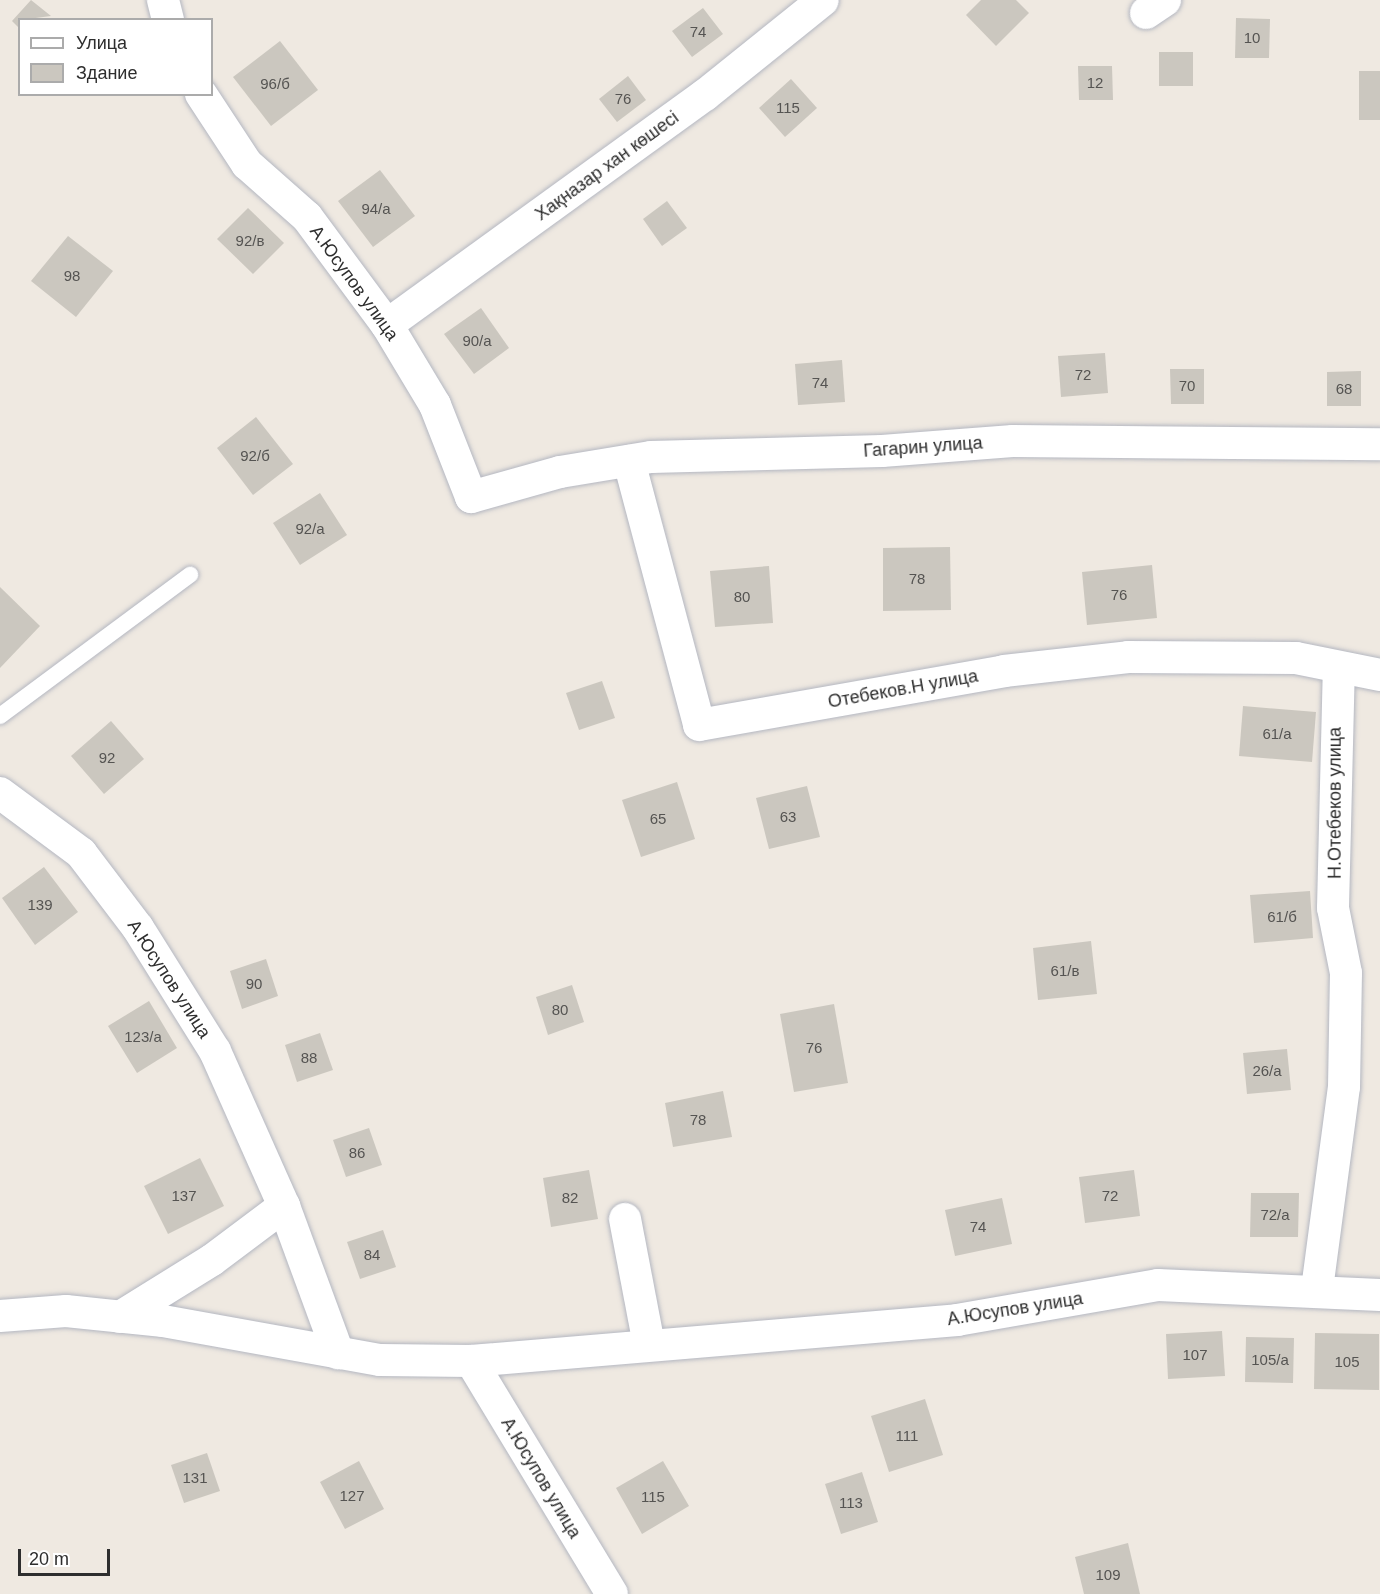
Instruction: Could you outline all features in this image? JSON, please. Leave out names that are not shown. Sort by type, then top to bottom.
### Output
[{"type":"street","points":[[163,0],[168,18]]},
{"type":"street","name":"Хақназар хан көшесі","points":[[387,326],[705,94],[823,0]]},
{"type":"street","name":"А.Юсупов улица","points":[[202,96],[247,164],[307,217],[387,326],[435,405],[471,497]]},
{"type":"street","name":"Гагарин улица","points":[[471,497],[560,472],[629,461],[1013,441],[1380,444]]},
{"type":"street","name":"Отебеков.Н улица","points":[[629,461],[699,725],[1004,670],[1128,657],[1296,658],[1380,675]]},
{"type":"street","name":"Н.Отебеков улица","points":[[1317,1289],[1344,1088],[1346,973],[1333,908],[1339,668]]},
{"type":"street","name":"А.Юсупов улица","points":[[0,793],[81,853],[138,928],[215,1051],[284,1206],[338,1353]]},
{"type":"street","points":[[120,1317],[202,1267],[284,1206]]},
{"type":"street","points":[[625,1219],[649,1345]]},
{"type":"street","name":"А.Юсупов улица","points":[[0,1316],[66,1311],[120,1317],[380,1360],[471,1361],[957,1320],[1158,1285],[1317,1289],[1380,1295]]},
{"type":"street","name":"А.Юсупов улица","points":[[471,1361],[612,1594]]},
{"type":"lane","points":[[0,716],[190,574]]},
{"type":"building","points":[[31,0],[51,16],[18,18],[18,27],[12,21]]},
{"type":"building","points":[[981,0],[1016,0],[1029,13],[996,46],[966,15]]},
{"type":"building","points":[[703,8],[723,34],[692,57],[672,31]]},
{"type":"building","points":[[1236,18],[1270,19],[1269,58],[1235,58]]},
{"type":"building","points":[[280,41],[318,90],[271,126],[233,77]]},
{"type":"building","points":[[1159,52],[1193,52],[1193,86],[1159,86]]},
{"type":"building","points":[[1078,66],[1112,66],[1113,100],[1079,100]]},
{"type":"building","points":[[1359,71],[1380,71],[1380,120],[1359,120]]},
{"type":"building","points":[[628,76],[646,100],[617,122],[599,99]]},
{"type":"building","points":[[791,79],[817,108],[785,137],[759,108]]},
{"type":"building","points":[[380,170],[415,216],[373,247],[338,201]]},
{"type":"building","points":[[667,201],[687,228],[662,246],[643,219]]},
{"type":"building","points":[[248,208],[284,243],[253,274],[217,239]]},
{"type":"building","points":[[68,236],[113,271],[76,317],[31,281]]},
{"type":"building","points":[[481,308],[509,348],[474,374],[444,334]]},
{"type":"building","points":[[1105,353],[1108,393],[1061,397],[1058,356]]},
{"type":"building","points":[[842,360],[845,402],[798,405],[795,364]]},
{"type":"building","points":[[1170,369],[1204,369],[1204,404],[1171,404]]},
{"type":"building","points":[[1361,371],[1361,406],[1327,406],[1327,372]]},
{"type":"building","points":[[256,417],[293,464],[253,495],[217,448]]},
{"type":"building","points":[[320,493],[347,535],[300,565],[273,523]]},
{"type":"building","points":[[950,547],[951,610],[883,611],[883,548]]},
{"type":"building","points":[[1152,565],[1157,618],[1087,625],[1082,572]]},
{"type":"building","points":[[769,566],[773,623],[715,627],[710,571]]},
{"type":"building","points":[[0,587],[40,626],[0,668]]},
{"type":"building","points":[[602,681],[615,718],[579,730],[566,693]]},
{"type":"building","points":[[1243,706],[1316,712],[1312,762],[1239,756]]},
{"type":"building","points":[[111,721],[144,759],[104,794],[71,756]]},
{"type":"building","points":[[677,782],[695,839],[641,857],[622,800]]},
{"type":"building","points":[[807,786],[820,837],[769,849],[756,798]]},
{"type":"building","points":[[44,867],[78,912],[35,945],[2,898]]},
{"type":"building","points":[[1310,891],[1313,938],[1254,943],[1250,895]]},
{"type":"building","points":[[1091,941],[1097,994],[1038,1000],[1033,948]]},
{"type":"building","points":[[266,959],[278,996],[242,1009],[230,971]]},
{"type":"building","points":[[572,985],[584,1022],[548,1035],[536,997]]},
{"type":"building","points":[[149,1001],[177,1048],[137,1073],[108,1026]]},
{"type":"building","points":[[834,1004],[848,1083],[794,1092],[780,1014]]},
{"type":"building","points":[[320,1033],[333,1070],[297,1082],[285,1045]]},
{"type":"building","points":[[1287,1049],[1291,1090],[1247,1094],[1243,1053]]},
{"type":"building","points":[[723,1091],[732,1137],[673,1147],[665,1103]]},
{"type":"building","points":[[369,1128],[382,1165],[346,1177],[333,1140]]},
{"type":"building","points":[[200,1158],[224,1206],[168,1234],[144,1186]]},
{"type":"building","points":[[589,1170],[598,1219],[551,1227],[543,1178]]},
{"type":"building","points":[[1134,1170],[1140,1216],[1085,1223],[1079,1177]]},
{"type":"building","points":[[1251,1193],[1299,1193],[1298,1237],[1250,1237]]},
{"type":"building","points":[[1002,1198],[1012,1244],[955,1256],[945,1210]]},
{"type":"building","points":[[383,1230],[396,1267],[360,1279],[347,1242]]},
{"type":"building","points":[[1222,1331],[1225,1376],[1168,1379],[1166,1334]]},
{"type":"building","points":[[1315,1333],[1379,1334],[1379,1390],[1314,1389]]},
{"type":"building","points":[[1246,1337],[1294,1338],[1293,1383],[1245,1382]]},
{"type":"building","points":[[925,1399],[943,1455],[889,1472],[871,1416]]},
{"type":"building","points":[[207,1453],[220,1491],[184,1503],[171,1465]]},
{"type":"building","points":[[359,1461],[384,1509],[345,1529],[320,1482]]},
{"type":"building","points":[[663,1461],[689,1506],[642,1534],[616,1488]]},
{"type":"building","points":[[862,1472],[878,1522],[841,1534],[825,1484]]},
{"type":"building","points":[[1128,1543],[1140,1594],[1084,1594],[1075,1557]]}]
